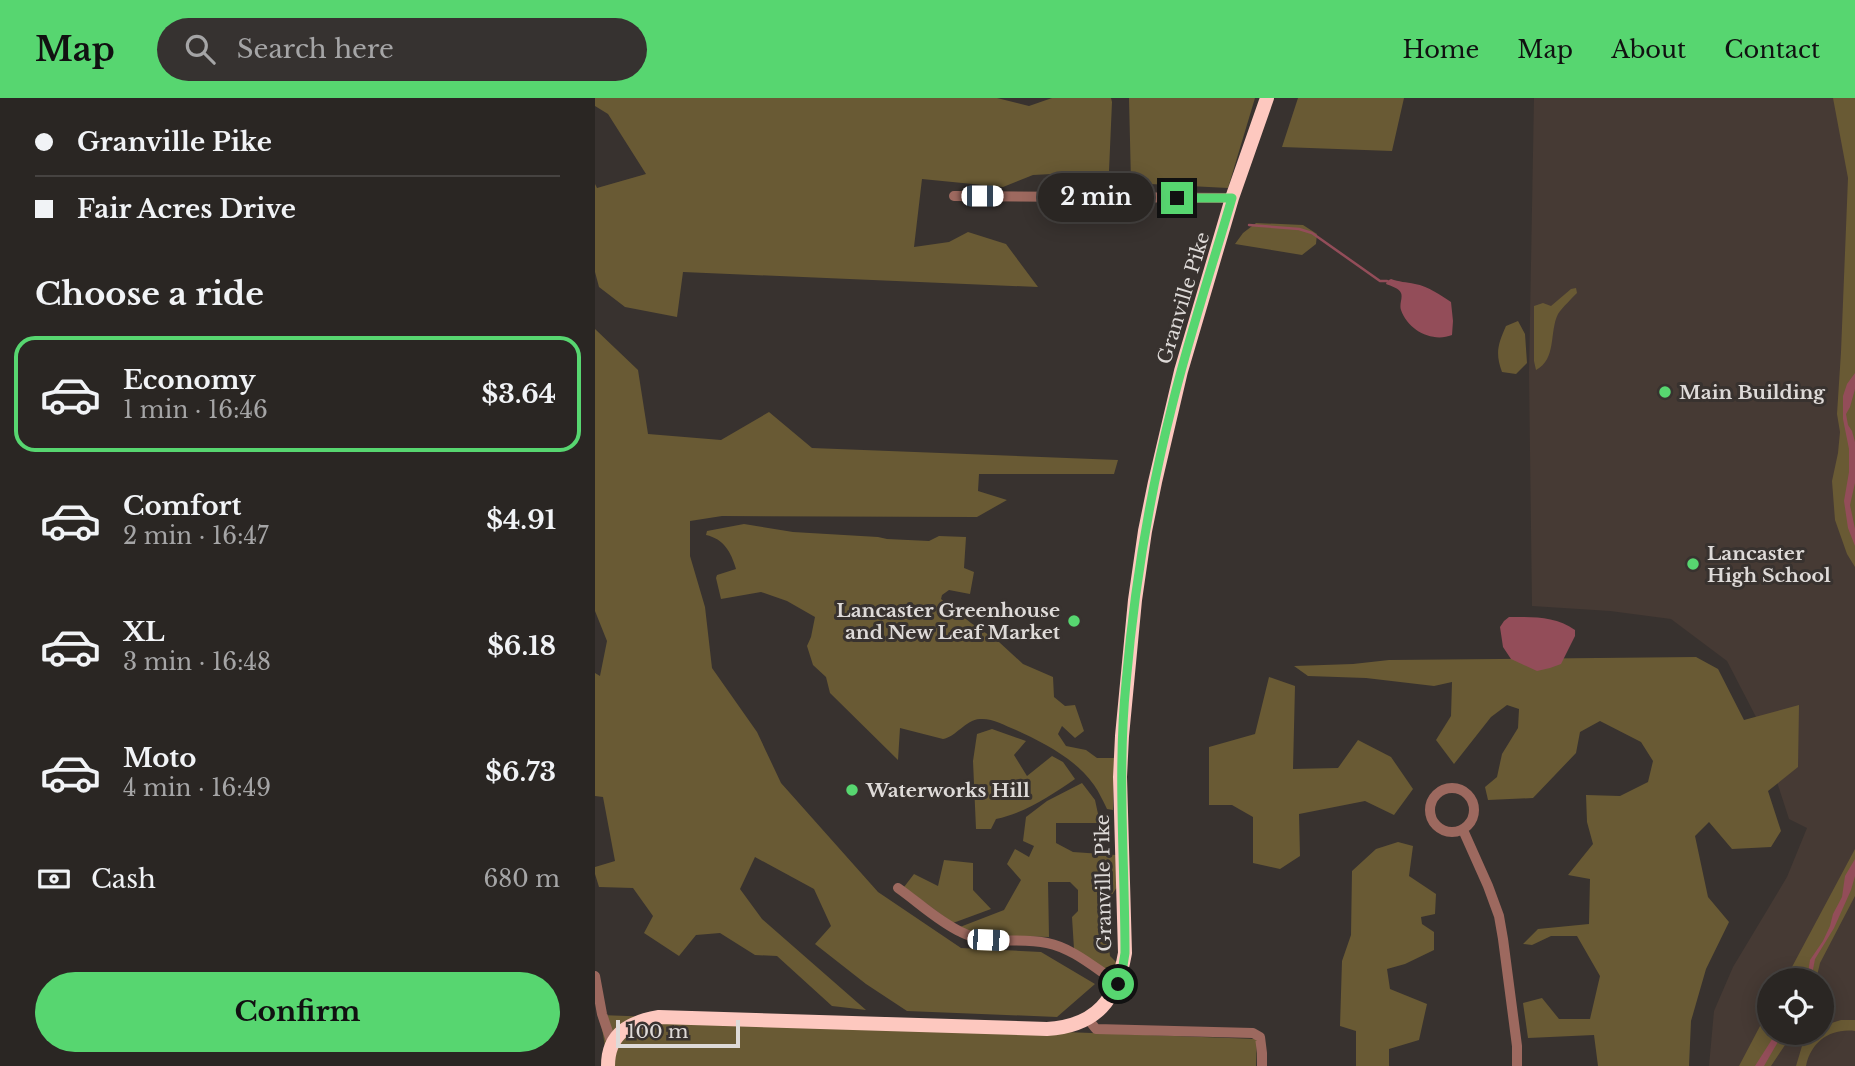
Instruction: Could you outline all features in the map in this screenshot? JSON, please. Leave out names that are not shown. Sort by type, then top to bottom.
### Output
[{"type":"highway","name":"Granville Pike","points":[[612,1044],[630,1025],[659,1017],[1047,1029],[1069,1026],[1088,1018],[1107,1003],[1118,984],[1125,953],[1122,736],[1136,589],[1149,512],[1171,407],[1232,198],[1267,98]]},
{"type":"highway","points":[[608,1066],[612,1044]]},
{"type":"street","points":[[954,196],[1232,198]]},
{"type":"street","points":[[1459,789],[1467,793],[1472,800],[1474,817],[1470,825],[1463,830],[1446,832],[1432,821],[1431,804],[1442,790],[1459,789]]},
{"type":"street","points":[[1463,830],[1499,916],[1517,1046],[1517,1066]]},
{"type":"street","points":[[898,888],[960,932],[988,940],[1048,943],[1064,948],[1118,984]]},
{"type":"street","points":[[595,975],[602,1014],[612,1044]]},
{"type":"street","points":[[1088,1018],[1096,1029],[1257,1034],[1262,1041],[1262,1066]]},
{"type":"shaded area","points":[[595,98],[997,98],[1029,106],[1052,98],[1111,98],[1109,171],[1033,175],[1003,187],[922,179],[914,247],[949,242],[968,232],[1006,244],[1038,287],[683,272],[677,317],[625,307],[599,287],[595,272],[595,184],[597,188],[646,174],[608,114],[595,106]]},
{"type":"shaded area","points":[[1129,98],[1255,98],[1228,188],[1131,183]]},
{"type":"shaded area","points":[[1298,98],[1404,98],[1392,151],[1282,147]]},
{"type":"shaded area","name":"Lancaster High School","points":[[1534,98],[1842,98],[1853,158],[1855,1066],[1709,1066],[1714,1011],[1733,967],[1787,877],[1807,828],[1789,819],[1756,717],[1727,661],[1671,619],[1610,611],[1532,606],[1529,373]]},
{"type":"shaded area","points":[[1833,98],[1855,98],[1855,567],[1847,554],[1835,520],[1832,481],[1840,432],[1837,414],[1848,178]]},
{"type":"shaded area","points":[[1256,223],[1303,225],[1317,234],[1316,244],[1302,255],[1235,244],[1243,233]]},
{"type":"shaded area","points":[[1391,279],[1425,287],[1451,302],[1452,335],[1429,336],[1415,329],[1401,310],[1400,291],[1386,284]]},
{"type":"shaded area","points":[[1576,288],[1577,293],[1555,321],[1547,359],[1536,370],[1534,306],[1543,303],[1551,306],[1571,289]]},
{"type":"shaded area","points":[[1518,321],[1525,334],[1527,363],[1516,374],[1502,372],[1498,354],[1501,338],[1506,326]]},
{"type":"shaded area","points":[[595,329],[638,370],[648,434],[721,440],[769,412],[812,448],[1118,460],[1114,474],[979,474],[978,491],[1007,500],[977,517],[722,516],[690,521],[690,556],[705,607],[712,668],[757,732],[781,783],[878,892],[961,948],[1041,952],[1095,984],[1057,1017],[907,1011],[866,984],[815,944],[831,926],[814,889],[755,857],[740,889],[762,919],[866,1010],[832,1006],[777,956],[755,955],[720,933],[696,935],[679,956],[644,933],[653,916],[633,888],[599,887],[595,867],[615,861],[603,797],[595,796],[595,673],[600,676],[607,641],[595,611]]},
{"type":"shaded area","points":[[1855,373],[1855,389],[1846,414],[1855,442],[1855,483],[1850,505],[1855,546],[1848,528],[1844,501],[1849,472],[1849,449],[1843,419],[1843,396]]},
{"type":"shaded area","points":[[744,524],[793,532],[887,539],[929,541],[939,536],[966,537],[964,568],[974,572],[970,594],[949,590],[941,599],[999,642],[1023,664],[1053,677],[1054,697],[1065,706],[1075,705],[1084,731],[1075,738],[1062,726],[1058,734],[1066,746],[1086,750],[1097,758],[1114,758],[1113,810],[1107,809],[1094,785],[1069,760],[1037,740],[989,720],[975,720],[943,739],[900,728],[898,760],[830,693],[826,677],[813,665],[807,646],[815,617],[787,601],[761,592],[721,599],[717,575],[736,569],[726,547],[706,535],[707,531]]},
{"type":"shaded area","points":[[1509,617],[1552,620],[1575,630],[1575,636],[1561,664],[1537,671],[1511,659],[1503,647],[1500,627]]},
{"type":"shaded area","points":[[1696,657],[1718,669],[1744,720],[1799,705],[1798,767],[1768,791],[1781,831],[1771,847],[1732,849],[1709,822],[1695,836],[1708,897],[1729,922],[1706,969],[1691,1021],[1689,1066],[1598,1066],[1594,1035],[1528,1038],[1523,1003],[1542,998],[1559,1019],[1590,1019],[1600,976],[1577,936],[1551,936],[1532,945],[1523,944],[1538,929],[1589,924],[1590,879],[1568,875],[1593,844],[1587,822],[1586,795],[1620,796],[1648,782],[1653,761],[1641,742],[1600,721],[1580,732],[1576,753],[1533,798],[1488,800],[1485,787],[1497,777],[1502,754],[1518,728],[1519,709],[1507,705],[1491,717],[1454,764],[1436,740],[1451,716],[1452,682],[1434,686],[1366,678],[1308,676],[1294,666],[1389,660]]},
{"type":"shaded area","points":[[1269,677],[1295,686],[1293,769],[1338,768],[1358,740],[1391,757],[1413,789],[1394,815],[1365,801],[1299,814],[1300,856],[1280,869],[1253,863],[1253,817],[1232,805],[1209,805],[1209,747],[1255,734]]},
{"type":"shaded area","points":[[992,729],[1026,741],[1014,755],[1027,776],[1052,756],[1063,762],[1075,779],[1028,808],[996,819],[991,829],[976,829],[973,761],[977,734]]},
{"type":"shaded area","points":[[1082,783],[1095,800],[1100,823],[1056,823],[1056,843],[1073,852],[1116,855],[1117,887],[1108,901],[1106,926],[1110,956],[1118,964],[1111,976],[1074,949],[1072,917],[1078,911],[1078,890],[1070,882],[1048,882],[1049,937],[976,935],[960,927],[1004,910],[1021,880],[1007,864],[1015,849],[1029,857],[1034,846],[1023,841],[1026,817],[1047,801]]},
{"type":"shaded area","points":[[1398,842],[1413,846],[1409,876],[1436,894],[1435,914],[1421,917],[1422,924],[1434,932],[1434,950],[1405,964],[1387,969],[1390,989],[1427,1004],[1419,1040],[1389,1049],[1389,1066],[1356,1066],[1356,1031],[1340,1026],[1342,961],[1351,935],[1352,871],[1376,849]]},
{"type":"shaded area","points":[[1855,849],[1855,896],[1819,968],[1791,968]]},
{"type":"shaded area","points":[[1855,859],[1855,876],[1851,890],[1834,928],[1815,959],[1813,968],[1809,968],[1810,960],[1823,941],[1842,897],[1845,876]]},
{"type":"shaded area","points":[[944,860],[973,863],[973,890],[991,909],[953,923],[904,887],[914,874],[938,886]]},
{"type":"shaded area","points":[[600,1015],[1257,1039],[1256,1066],[608,1066]]},
{"type":"shaded area","points":[[1855,1020],[1855,1031],[1834,1033],[1834,1022]]},
{"type":"shaded area","points":[[1757,1032],[1757,1045],[1785,1045],[1771,1066],[1739,1066]]},
{"type":"shaded area","points":[[1768,1045],[1776,1045],[1764,1066],[1755,1066]]},
{"type":"shaded area","points":[[1816,1045],[1806,1066],[1796,1066],[1802,1046]]},
{"type":"waterway","points":[[1249,225],[1299,229],[1312,233],[1380,281],[1387,281]]},
{"type":"place","name":"Main Building","points":[[1665,392]]},
{"type":"place","name":"Lancaster High School","points":[[1693,564]]},
{"type":"place","name":"Lancaster Greenhouse and New Leaf Market","points":[[1074,621]]},
{"type":"place","name":"Waterworks Hill","points":[[852,790]]},
{"type":"route","points":[[1118,984],[1125,953],[1120,777],[1122,736],[1125,684],[1139,569],[1171,407],[1232,198],[1177,198]]}]
